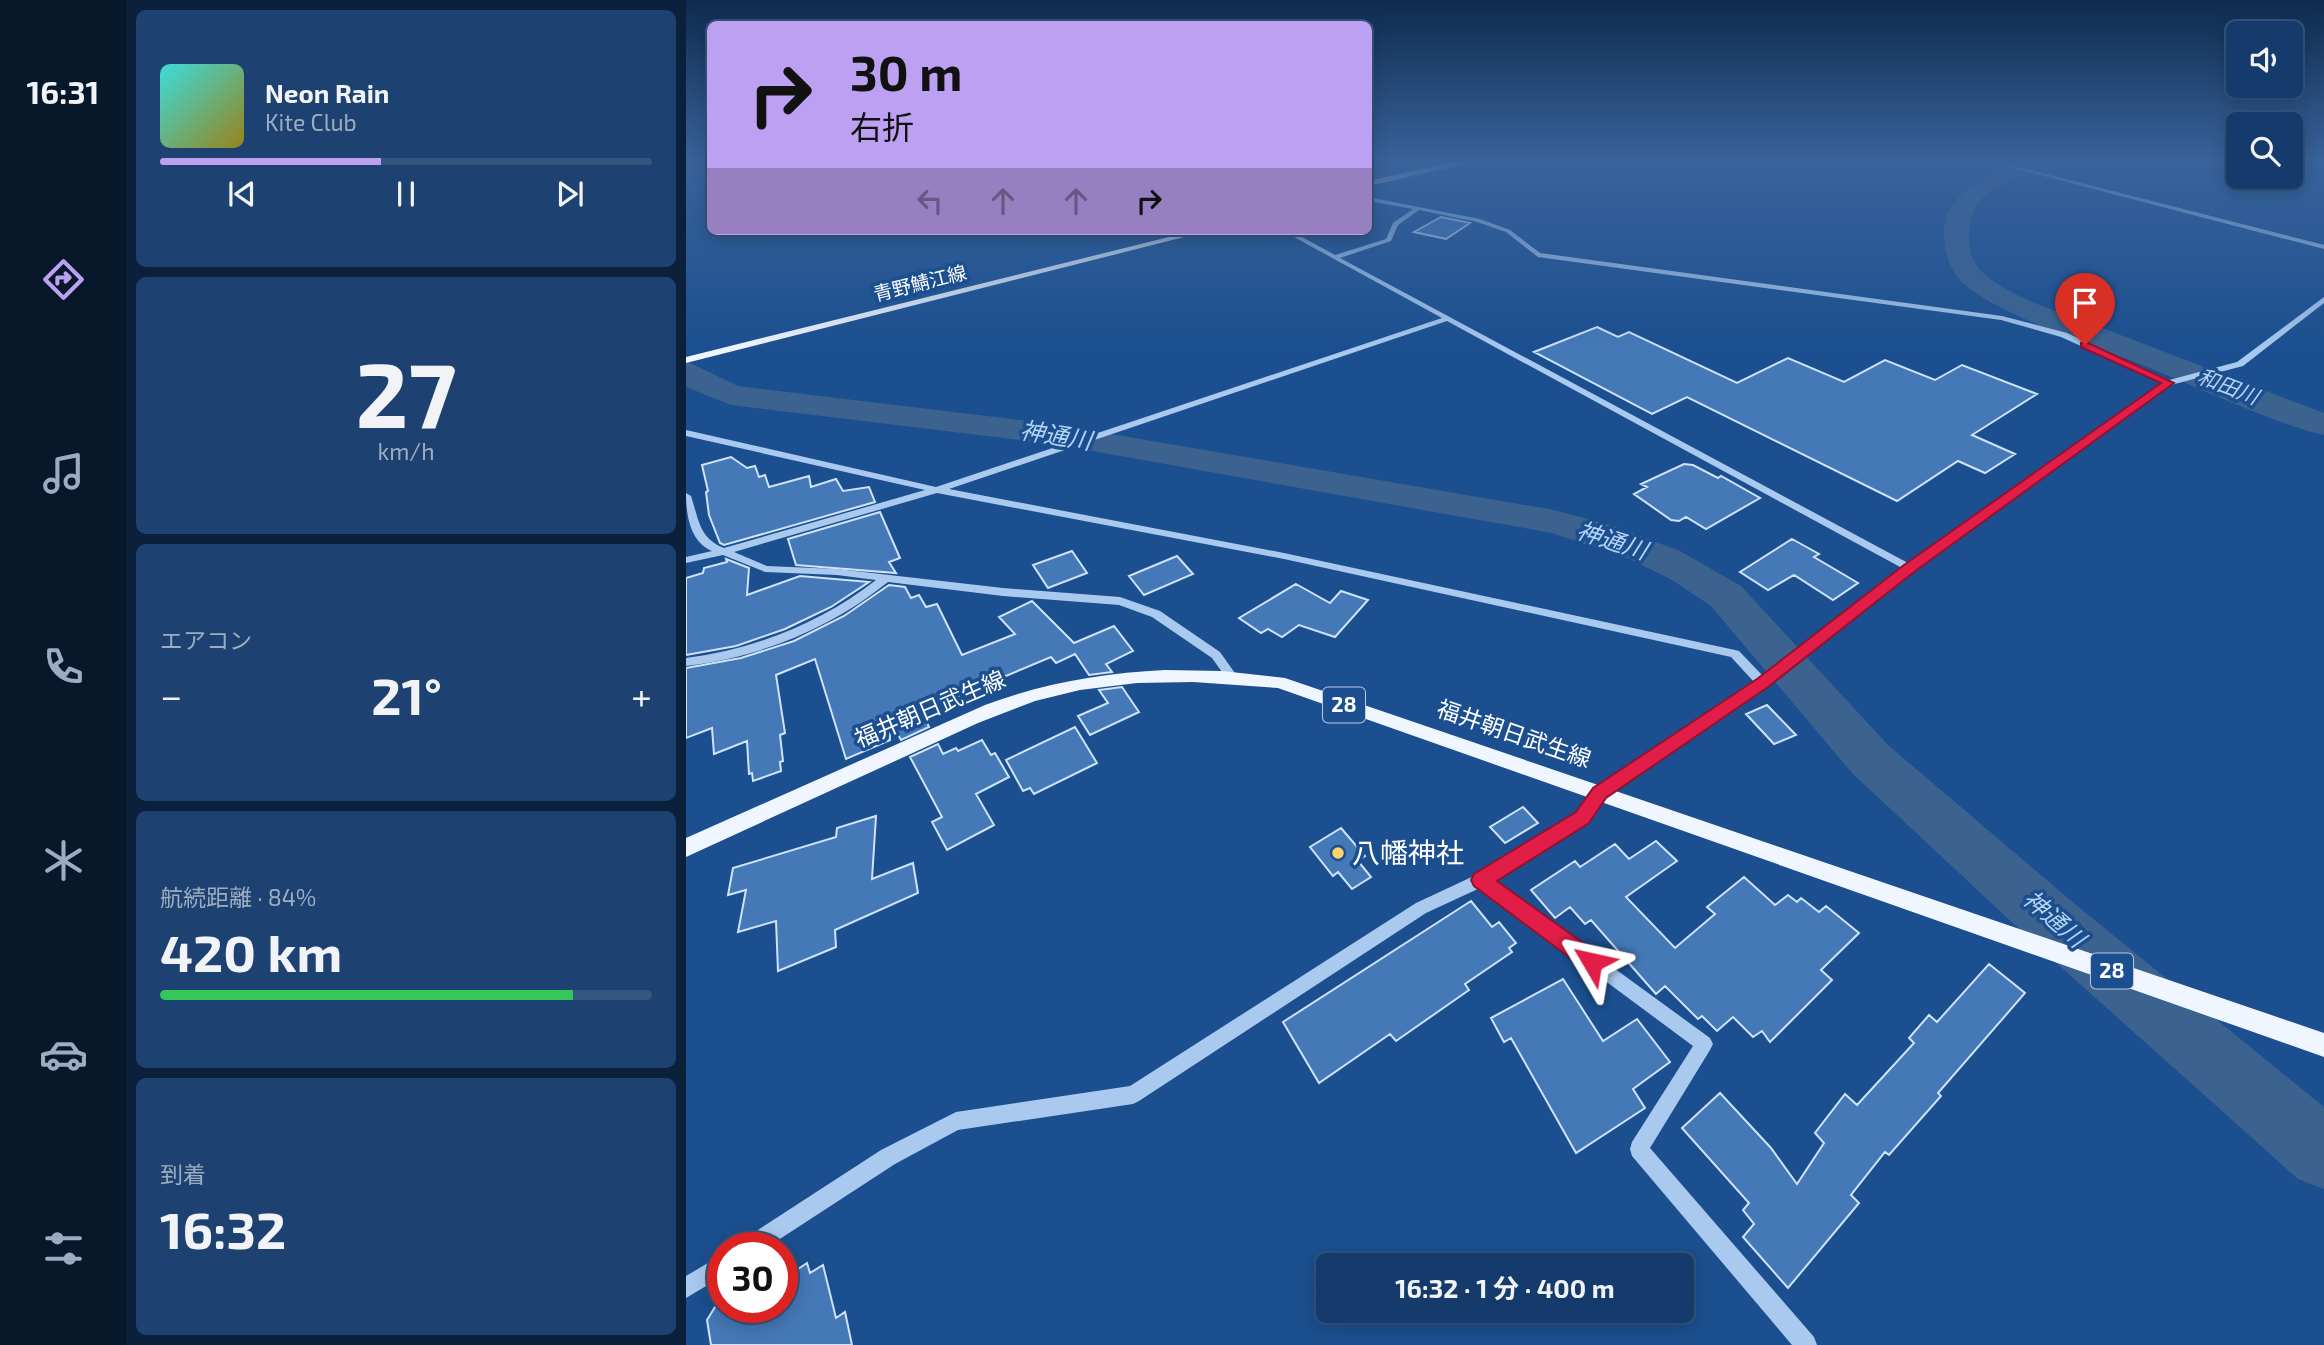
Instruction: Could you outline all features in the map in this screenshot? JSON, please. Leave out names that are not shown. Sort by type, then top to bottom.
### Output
[{"type":"main road","name":"青野鯖江線","points":[[692,358],[1188,235]]},
{"type":"main road","name":"福井朝日武生線","points":[[686,848],[959,723],[1016,701],[1052,690],[1129,677],[1191,673],[1231,676],[1279,682],[2324,1045]]},
{"type":"street","points":[[1336,257],[1389,240],[1395,224]]},
{"type":"street","points":[[1488,224],[1508,231],[1538,255],[2002,318],[2064,335],[2171,382]]},
{"type":"street","points":[[2233,224],[2324,247]]},
{"type":"street","points":[[1294,235],[1909,568]]},
{"type":"street","points":[[773,1232],[888,1157],[956,1121],[1133,1095],[1421,908],[1481,880],[1582,818],[1600,793],[1762,683],[1909,568],[2171,382],[2240,364],[2324,299]]},
{"type":"street","points":[[686,560],[723,552],[937,490],[1447,319]]},
{"type":"street","points":[[686,433],[937,490],[1284,556],[1735,654],[1762,683]]},
{"type":"street","points":[[686,496],[700,536],[707,545],[765,569],[1120,601],[1166,621],[1216,655],[1231,676]]},
{"type":"street","points":[[686,662],[754,647],[824,620],[866,596],[886,578]]},
{"type":"street","points":[[1481,880],[1704,1044],[1639,1149],[1805,1345]]},
{"type":"street","points":[[686,1288],[707,1274]]},
{"type":"building","points":[[1429,224],[1469,224],[1446,239],[1414,232]]},
{"type":"building","points":[[1597,327],[1618,337],[1629,332],[1737,383],[1788,358],[1844,382],[1885,360],[1935,380],[1962,365],[2037,394],[1972,435],[2015,454],[1985,473],[1958,461],[1897,501],[1687,397],[1652,414],[1534,352]]},
{"type":"building","points":[[731,457],[747,468],[755,466],[759,477],[765,475],[769,487],[809,476],[811,487],[836,479],[843,491],[869,487],[875,502],[724,545],[720,543],[709,515],[708,491],[702,465]]},
{"type":"building","points":[[1684,464],[1693,465],[1718,478],[1721,476],[1760,498],[1706,529],[1686,517],[1679,521],[1671,520],[1634,494],[1647,487],[1641,484]]},
{"type":"building","points":[[880,512],[900,558],[889,562],[896,573],[796,565],[788,539]]},
{"type":"building","points":[[1792,539],[1819,554],[1814,557],[1858,583],[1833,600],[1794,575],[1768,590],[1740,572]]},
{"type":"building","points":[[1072,551],[1087,573],[1048,588],[1033,565]]},
{"type":"building","points":[[1177,556],[1193,574],[1144,595],[1129,576]]},
{"type":"building","points":[[726,559],[749,568],[747,595],[800,576],[869,582],[831,607],[785,629],[736,646],[686,655],[686,578],[703,573],[704,568],[727,562]]},
{"type":"building","points":[[1296,584],[1330,603],[1341,591],[1368,600],[1335,637],[1299,625],[1282,637],[1268,629],[1261,633],[1239,618]]},
{"type":"building","points":[[889,585],[905,587],[911,598],[919,595],[926,607],[937,604],[962,655],[1015,634],[999,617],[1032,601],[1074,643],[1114,626],[1133,651],[1106,664],[1112,672],[1089,675],[1075,654],[1056,663],[1051,657],[922,711],[929,727],[901,740],[889,718],[890,740],[846,759],[815,659],[776,675],[785,733],[780,735],[783,761],[780,762],[781,771],[753,781],[752,773],[749,774],[747,741],[714,754],[712,728],[686,738],[686,668],[741,658],[794,641],[844,616]]},
{"type":"building","points":[[1122,687],[1139,712],[1090,735],[1078,716],[1108,703],[1099,690]]},
{"type":"building","points":[[1767,705],[1796,735],[1774,744],[1746,714]]},
{"type":"building","points":[[1075,727],[1097,763],[1034,794],[1030,788],[1023,791],[1006,760]]},
{"type":"building","points":[[982,740],[991,755],[995,753],[1009,777],[976,794],[994,825],[947,850],[932,822],[942,817],[910,757],[938,744],[943,754],[956,748],[958,751]]},
{"type":"building","points":[[1523,807],[1538,823],[1505,843],[1490,827]]},
{"type":"building","points":[[876,816],[872,879],[913,863],[918,893],[835,930],[836,947],[778,971],[776,921],[738,932],[746,890],[728,895],[733,868],[836,837],[837,828]]},
{"type":"building","points":[[1341,828],[1365,856],[1358,861],[1371,877],[1352,889],[1338,872],[1333,876],[1310,847]]},
{"type":"building","points":[[1656,841],[1677,861],[1626,897],[1675,948],[1715,914],[1707,907],[1744,877],[1775,905],[1788,895],[1797,902],[1801,898],[1819,912],[1826,906],[1859,933],[1821,970],[1832,980],[1770,1042],[1762,1031],[1753,1037],[1733,1017],[1717,1031],[1702,1016],[1698,1019],[1665,986],[1656,994],[1591,920],[1585,924],[1570,907],[1555,918],[1531,890],[1575,861],[1580,867],[1615,844],[1629,859]]},
{"type":"building","points":[[1471,901],[1492,927],[1499,922],[1516,943],[1509,948],[1512,952],[1465,984],[1469,990],[1396,1041],[1390,1034],[1319,1083],[1283,1022]]},
{"type":"building","points":[[1989,964],[2025,993],[1938,1093],[1941,1096],[1889,1155],[1885,1152],[1851,1195],[1859,1203],[1788,1288],[1743,1237],[1754,1224],[1743,1210],[1749,1203],[1682,1128],[1720,1093],[1771,1148],[1797,1184],[1824,1143],[1815,1133],[1845,1094],[1857,1105],[1914,1043],[1909,1038],[1929,1015],[1937,1022]]},
{"type":"building","points":[[1563,979],[1603,1041],[1637,1019],[1670,1062],[1633,1089],[1645,1108],[1576,1153],[1511,1038],[1504,1042],[1491,1018]]},
{"type":"building","points":[[807,1263],[810,1273],[823,1265],[836,1318],[845,1312],[852,1345],[711,1345],[707,1323],[798,1323],[798,1269]]},
{"type":"waterway","name":"和田川","points":[[1958,224],[1956,233],[1959,259],[1971,276],[1995,293],[2043,315],[2324,425]]},
{"type":"waterway","name":"神通川","points":[[686,370],[698,381],[731,395],[1053,434],[1554,522],[1622,542],[1666,560],[1726,596],[1870,759],[2054,923],[2324,1153]]},
{"type":"place","name":"八幡神社","points":[[1338,853]]},
{"type":"route","points":[[1592,962],[1481,880],[1582,818],[1600,793],[1762,683],[1909,568],[2168,383],[2085,345]]}]
